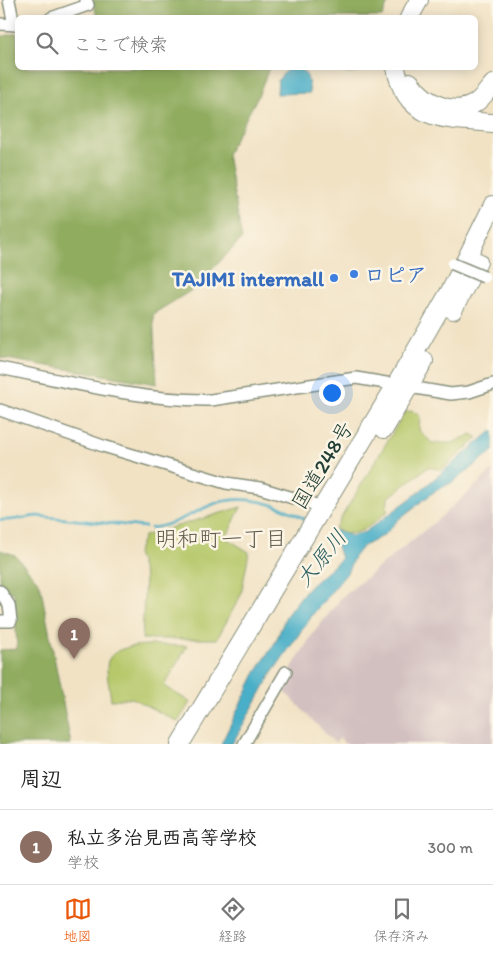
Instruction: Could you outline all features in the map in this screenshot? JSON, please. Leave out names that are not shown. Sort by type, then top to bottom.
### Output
[{"type":"highway","points":[[404,15],[410,0]]},
{"type":"highway","points":[[412,15],[419,0]]},
{"type":"highway","points":[[396,70],[398,79],[405,94],[426,114],[449,121],[489,123]]},
{"type":"highway","points":[[405,70],[408,80],[420,95],[438,105],[447,107],[473,104],[493,84]]},
{"type":"highway","name":"国道248号","points":[[192,744],[403,386],[493,205]]},
{"type":"highway","name":"国道248号","points":[[180,744],[323,507],[466,288],[493,230]]},
{"type":"street","points":[[9,0],[15,21]]},
{"type":"street","points":[[60,15],[88,5],[86,0]]},
{"type":"street","points":[[0,24],[15,25]]},
{"type":"street","points":[[454,264],[489,278]]},
{"type":"street","points":[[0,368],[141,395],[190,400],[211,400],[356,378],[451,394],[469,392],[493,384]]},
{"type":"street","points":[[0,410],[103,446],[226,483],[260,488],[323,507]]},
{"type":"street","points":[[0,591],[9,605],[11,620],[0,621]]},
{"type":"street","points":[[244,744],[286,672]]},
{"type":"shaded area","points":[[493,470],[493,744],[345,744],[340,738],[335,743],[282,689],[293,666],[312,635],[342,597],[441,517]]},
{"type":"green space","points":[[93,0],[389,0],[383,15],[96,15]]},
{"type":"green space","points":[[15,33],[15,70],[268,70],[259,94],[227,154],[242,239],[192,290],[153,314],[157,384],[0,358],[0,37]]},
{"type":"green space","points":[[331,70],[361,70],[350,74]]},
{"type":"green space","points":[[412,411],[420,416],[419,430],[432,443],[452,443],[472,434],[478,438],[441,470],[428,467],[388,498],[387,512],[369,526],[356,533],[349,534],[335,528],[405,412]]},
{"type":"green space","points":[[241,507],[226,538],[249,552],[241,595],[217,639],[142,639],[145,578],[137,553],[144,536]]},
{"type":"green space","points":[[0,550],[15,555],[40,584],[71,744],[0,744],[0,650],[17,649],[14,593],[0,587]]},
{"type":"green space","points":[[143,645],[187,646],[164,686],[190,702],[178,722],[132,698],[111,700],[107,665],[113,654],[121,649]]},
{"type":"water","points":[[286,70],[302,70],[307,76],[310,93],[277,94],[278,80]]},
{"type":"water","points":[[493,430],[493,451],[453,482],[435,491],[399,519],[384,535],[362,547],[354,557],[347,573],[313,614],[272,673],[232,744],[221,744],[255,674],[276,641],[286,616],[306,590],[341,559],[337,546],[328,538],[334,530],[352,536],[365,532],[410,499]]},
{"type":"waterway","points":[[151,528],[174,522],[209,506],[233,500],[258,501],[270,504],[305,519]]},
{"type":"waterway","points":[[0,520],[37,516],[145,527]]},
{"type":"place","name":"ロピア","points":[[354,274]]},
{"type":"place","name":"TAJIMI intermall","points":[[334,278]]},
{"type":"place","name":"私立多治見西高等学校","points":[[74,659]]},
{"type":"district","name":"明和町一丁目","points":[[221,538]]},
{"type":"water label","name":"大原川","points":[[321,558]]}]
